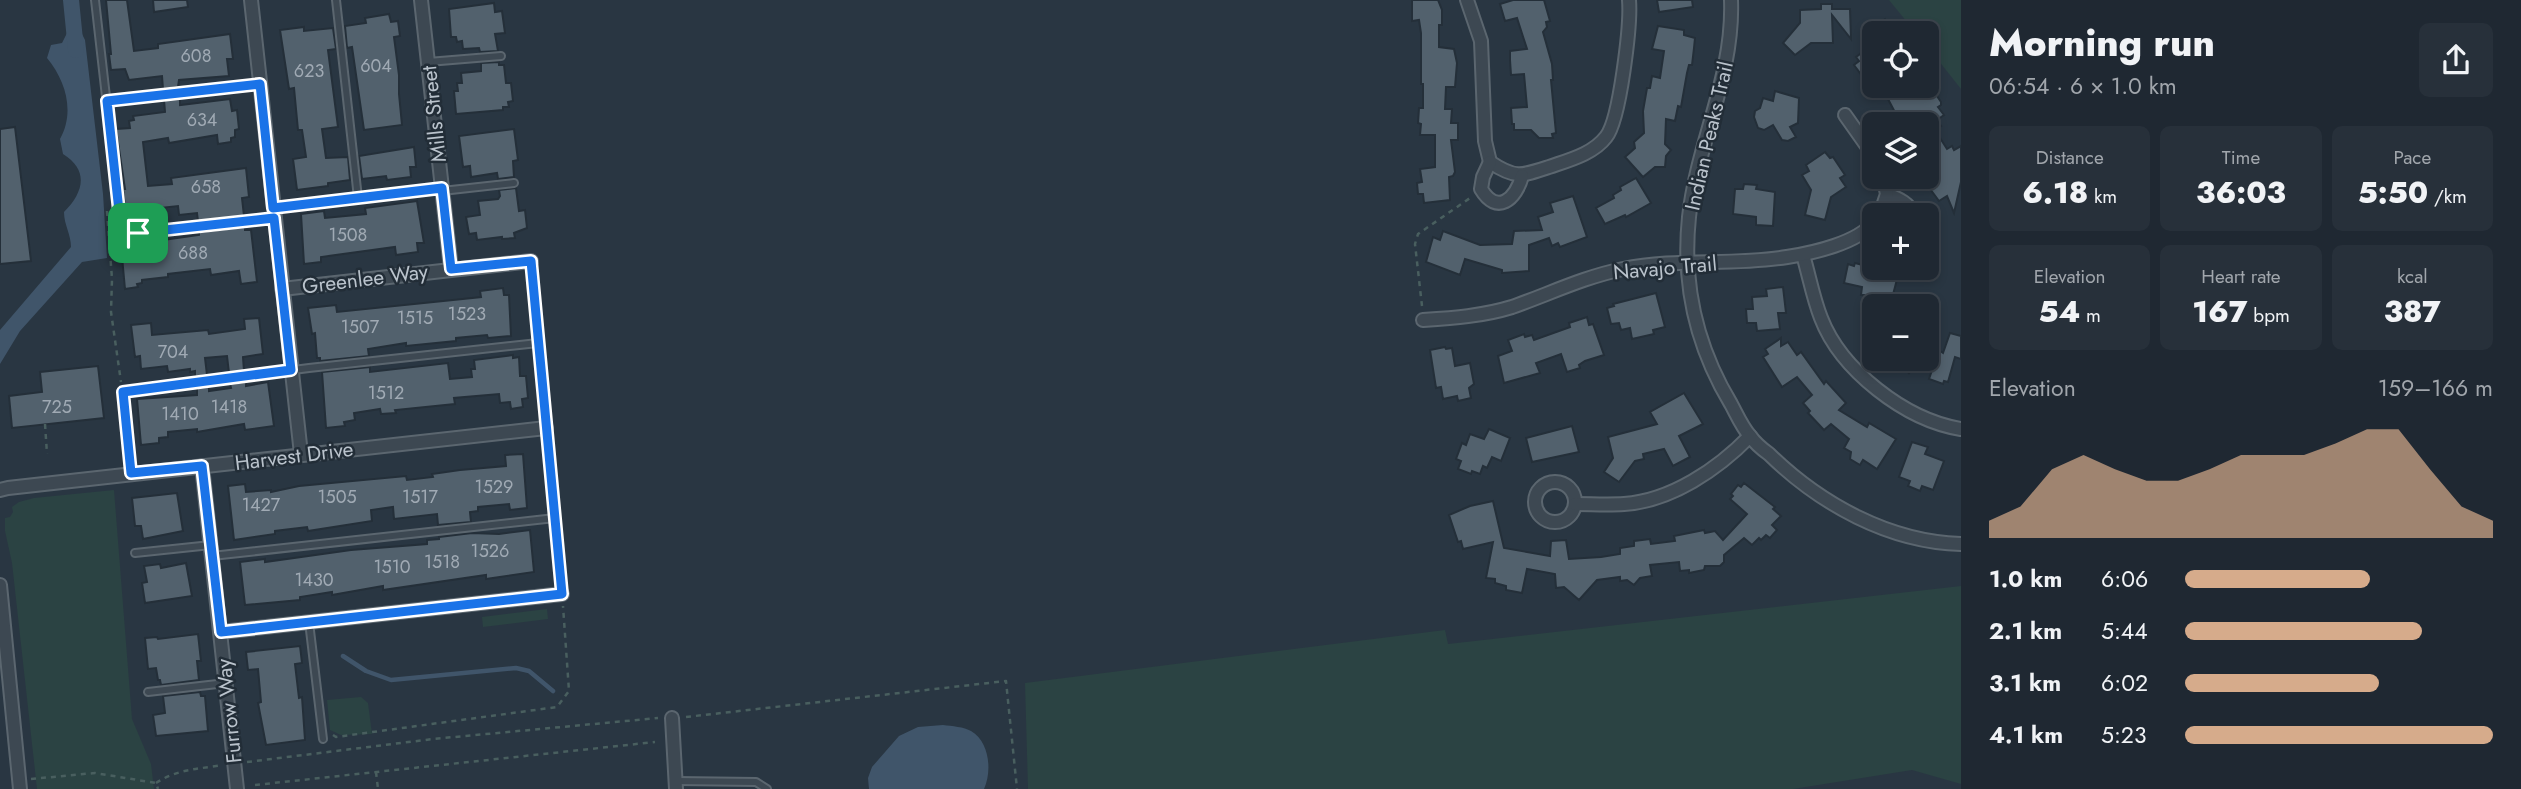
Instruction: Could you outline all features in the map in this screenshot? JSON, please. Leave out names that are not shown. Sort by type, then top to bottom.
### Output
[{"type":"street","points":[[251,0],[301,454]]},
{"type":"street","name":"Mills Street","points":[[421,0],[451,269]]},
{"type":"street","points":[[1467,0],[1481,41],[1485,141],[1490,162],[1481,189],[1486,198],[1497,203],[1508,201],[1518,191],[1522,176]]},
{"type":"street","points":[[1490,162],[1504,172],[1522,176],[1594,149],[1608,136],[1616,116],[1629,0]]},
{"type":"street","name":"Indian Peaks Trail","points":[[1731,0],[1732,29],[1729,52],[1722,86],[1696,174],[1689,218],[1687,263],[1690,302],[1700,340],[1720,385],[1750,436],[1786,471],[1849,513],[1895,533],[1961,544]]},
{"type":"street","points":[[1845,115],[1862,139]]},
{"type":"street","points":[[1884,203],[1886,189]]},
{"type":"street","points":[[1887,194],[1905,203]]},
{"type":"street","name":"Navajo Trail","points":[[1423,320],[1473,316],[1511,307],[1577,281],[1624,268],[1687,263],[1757,262],[1803,255],[1862,233]]},
{"type":"street","points":[[1803,255],[1821,318],[1850,363],[1877,390],[1907,410],[1942,425],[1961,429]]},
{"type":"street","name":"Greenlee Way","points":[[282,289],[531,261]]},
{"type":"street","name":"Harvest Drive","points":[[0,490],[131,473],[546,428]]},
{"type":"street","points":[[1575,504],[1625,504],[1652,499],[1708,471],[1750,436]]},
{"type":"street","name":"Furrow Way","points":[[202,466],[237,789]]},
{"type":"street","points":[[0,585],[20,787]]},
{"type":"street","points":[[221,632],[562,594]]},
{"type":"street","points":[[672,718],[676,785]]},
{"type":"lane","points":[[95,0],[120,220],[127,230],[138,233],[358,198],[514,183]]},
{"type":"lane","points":[[336,0],[358,198]]},
{"type":"lane","points":[[428,62],[501,57]]},
{"type":"lane","points":[[107,101],[260,84]]},
{"type":"lane","points":[[531,261],[562,594]]},
{"type":"lane","points":[[131,473],[123,392],[291,370],[538,343]]},
{"type":"lane","points":[[135,553],[212,550],[555,518]]},
{"type":"lane","points":[[309,622],[323,739]]},
{"type":"lane","points":[[148,692],[226,683]]},
{"type":"lane","points":[[676,785],[756,782],[767,789]]},
{"type":"path","points":[[1423,320],[1415,244],[1418,234],[1463,205],[1481,189]]},
{"type":"path","points":[[107,212],[111,312],[123,392]]},
{"type":"path","points":[[44,424],[47,454]]},
{"type":"path","points":[[326,729],[336,737],[557,706],[569,691],[562,594]]},
{"type":"path","points":[[20,787],[32,779],[95,773],[156,783],[169,775],[186,770],[433,739],[672,718],[1006,681],[1017,789]]},
{"type":"path","points":[[255,785],[655,742]]},
{"type":"path","points":[[376,772],[378,789]]},
{"type":"path","points":[[156,783],[158,789]]},
{"type":"green space","points":[[1889,0],[1961,0],[1961,89],[1939,61],[1939,21],[1906,21]]},
{"type":"green space","points":[[114,490],[132,719],[151,764],[154,789],[37,789],[5,518],[10,517],[12,507],[19,502],[34,498]]},
{"type":"green space","points":[[1961,586],[1961,784],[1912,770],[1793,789],[1028,789],[1025,683],[1445,630],[1448,644]]},
{"type":"green space","points":[[547,609],[548,619],[483,627],[482,617]]},
{"type":"green space","points":[[361,697],[368,703],[372,734],[341,735],[330,730],[327,700]]},
{"type":"water","points":[[73,28],[81,32],[85,40],[103,194],[107,258],[82,262],[20,331],[0,364],[0,330],[71,247],[64,212],[76,197],[81,182],[80,174],[77,167],[63,154],[60,139],[67,118],[66,97],[59,77],[47,58],[51,45],[62,43]]},
{"type":"water","points":[[943,725],[968,730],[982,742],[988,758],[984,789],[869,789],[868,778],[872,767],[899,736],[918,727]]},
{"type":"building","points":[[106,0],[127,0],[134,51],[158,48],[158,44],[230,34],[233,59],[227,59],[229,76],[179,80],[178,87],[163,89],[162,76],[129,80],[125,69],[111,70]]},
{"type":"building","points":[[153,0],[187,0],[188,7],[154,12]]},
{"type":"building","points":[[1412,0],[1438,0],[1442,10],[1439,47],[1454,49],[1457,63],[1455,87],[1446,87],[1445,109],[1452,109],[1451,123],[1458,123],[1458,140],[1451,140],[1455,172],[1449,177],[1450,200],[1424,203],[1423,194],[1418,194],[1417,183],[1422,182],[1420,169],[1435,167],[1435,135],[1420,135],[1419,108],[1423,108],[1421,33],[1419,20],[1412,21]]},
{"type":"building","points":[[1513,0],[1544,0],[1550,21],[1546,22],[1547,27],[1543,32],[1552,64],[1556,133],[1552,134],[1553,138],[1539,138],[1531,130],[1514,130],[1512,124],[1511,108],[1527,107],[1524,74],[1511,75],[1510,51],[1527,49],[1517,18],[1505,21],[1500,4]]},
{"type":"building","points":[[1657,0],[1692,0],[1693,7],[1659,12]]},
{"type":"building","points":[[494,3],[495,12],[502,11],[505,33],[495,34],[498,51],[463,49],[462,41],[457,42],[456,37],[451,37],[449,9]]},
{"type":"building","points":[[1821,4],[1832,4],[1832,9],[1850,9],[1851,39],[1832,15],[1833,43],[1811,43],[1795,55],[1783,43],[1800,23],[1800,10],[1821,9]]},
{"type":"building","points":[[389,14],[391,22],[398,21],[400,36],[394,37],[402,125],[364,130],[352,47],[347,48],[345,26],[366,23],[365,18]]},
{"type":"building","points":[[1658,26],[1684,30],[1684,35],[1695,38],[1692,65],[1689,65],[1681,107],[1678,106],[1675,121],[1666,119],[1665,144],[1671,150],[1666,156],[1665,167],[1655,167],[1643,177],[1625,157],[1635,148],[1634,142],[1644,133],[1643,111],[1652,76],[1660,78],[1664,51],[1652,49]]},
{"type":"building","points":[[304,27],[304,31],[333,28],[336,49],[328,50],[338,127],[322,129],[326,158],[348,157],[350,180],[297,190],[293,159],[306,157],[302,130],[298,130],[294,88],[289,89],[280,30]]},
{"type":"building","points":[[1862,53],[1862,76],[1854,65],[1859,61],[1856,57]]},
{"type":"building","points":[[499,62],[499,65],[504,65],[506,83],[511,83],[513,101],[508,102],[509,107],[503,107],[503,110],[456,114],[454,91],[458,91],[457,83],[462,83],[461,73],[481,71],[481,63]]},
{"type":"building","points":[[1775,91],[1799,98],[1798,123],[1790,127],[1796,137],[1788,141],[1782,140],[1773,125],[1764,130],[1758,128],[1754,117],[1763,98],[1773,101]]},
{"type":"building","points":[[1938,98],[1941,105],[1938,107],[1944,115],[1939,119],[1939,112],[1895,112],[1888,99]]},
{"type":"building","points":[[180,99],[180,105],[230,99],[232,111],[237,110],[239,129],[235,130],[235,137],[231,138],[231,142],[218,144],[217,135],[169,143],[168,138],[143,142],[148,186],[172,184],[171,178],[246,168],[249,197],[242,198],[244,216],[198,221],[197,213],[179,215],[178,206],[142,210],[142,205],[125,207],[116,129],[130,128],[129,121],[134,120],[133,116],[165,112],[164,100]]},
{"type":"building","points":[[15,127],[31,261],[0,264],[0,129]]},
{"type":"building","points":[[514,129],[518,160],[513,161],[514,177],[498,179],[497,173],[471,177],[470,166],[463,167],[459,136]]},
{"type":"building","points":[[1939,136],[1947,149],[1952,146],[1954,150],[1961,146],[1961,182],[1954,213],[1947,196],[1939,201],[1930,189],[1939,189]]},
{"type":"building","points":[[414,147],[416,167],[410,167],[411,177],[362,179],[359,156]]},
{"type":"building","points":[[1825,152],[1830,158],[1833,157],[1845,175],[1840,178],[1846,187],[1831,197],[1825,220],[1805,215],[1811,190],[1802,175],[1809,171],[1806,165]]},
{"type":"building","points":[[1636,178],[1651,203],[1626,217],[1625,215],[1605,224],[1596,208],[1614,198],[1613,195],[1621,190],[1620,187]]},
{"type":"building","points":[[1744,184],[1757,185],[1756,189],[1775,192],[1773,226],[1756,225],[1756,217],[1733,214],[1735,189],[1743,189]]},
{"type":"building","points":[[516,188],[519,211],[525,210],[527,228],[514,233],[515,238],[477,240],[476,233],[469,234],[466,217],[480,215],[478,201],[498,199],[499,190]]},
{"type":"building","points":[[1573,196],[1587,237],[1560,247],[1558,243],[1552,246],[1549,238],[1529,245],[1529,271],[1502,273],[1502,270],[1465,259],[1460,275],[1426,262],[1433,237],[1440,240],[1443,231],[1480,245],[1512,244],[1514,231],[1542,230],[1538,217],[1553,212],[1550,203]]},
{"type":"building","points":[[417,201],[424,243],[417,243],[418,252],[396,255],[395,247],[321,257],[321,262],[304,264],[301,214],[324,211],[325,218],[366,214],[365,208]]},
{"type":"building","points":[[245,227],[245,230],[251,230],[257,282],[241,284],[239,271],[211,275],[210,269],[142,280],[142,283],[137,284],[138,287],[125,289],[121,246]]},
{"type":"building","points":[[1855,263],[1862,265],[1862,280],[1897,280],[1893,294],[1861,295],[1862,287],[1844,283],[1848,264],[1854,266]]},
{"type":"building","points":[[1783,287],[1786,313],[1778,313],[1780,329],[1757,331],[1756,323],[1747,323],[1746,309],[1753,309],[1752,297],[1767,296],[1766,289]]},
{"type":"building","points":[[503,288],[504,295],[509,295],[511,336],[488,338],[487,335],[406,346],[406,343],[368,349],[369,356],[320,361],[320,358],[317,358],[315,333],[312,334],[308,308],[336,305],[337,312],[481,297],[480,291]]},
{"type":"building","points":[[1656,293],[1665,327],[1653,330],[1654,334],[1632,339],[1630,328],[1621,330],[1619,323],[1611,324],[1607,308]]},
{"type":"building","points":[[1587,317],[1589,325],[1593,324],[1604,355],[1585,361],[1579,365],[1580,368],[1567,372],[1561,354],[1536,363],[1540,373],[1504,383],[1498,356],[1512,351],[1508,340],[1524,334],[1525,337],[1532,335],[1534,340],[1570,327],[1569,323]]},
{"type":"building","points":[[259,318],[263,354],[243,357],[244,371],[229,373],[227,356],[205,358],[207,375],[195,377],[195,371],[190,372],[190,369],[168,372],[167,366],[141,369],[140,356],[135,357],[131,325],[151,323],[152,335],[208,330],[209,334],[245,329],[244,319]]},
{"type":"building","points":[[1950,333],[1961,336],[1961,359],[1955,357],[1948,382],[1944,381],[1943,384],[1929,379],[1932,371],[1939,371],[1939,350],[1943,353]]},
{"type":"building","points":[[1781,338],[1781,346],[1788,342],[1797,355],[1801,352],[1824,384],[1826,381],[1846,403],[1839,410],[1867,427],[1869,423],[1896,439],[1877,469],[1863,460],[1860,465],[1850,459],[1851,452],[1844,448],[1849,439],[1831,424],[1824,430],[1808,413],[1810,411],[1803,403],[1812,395],[1797,377],[1782,387],[1763,357],[1768,354],[1765,349]]},
{"type":"building","points":[[1452,348],[1455,366],[1470,363],[1474,384],[1469,388],[1471,398],[1458,401],[1457,396],[1443,399],[1441,387],[1436,388],[1430,350]]},
{"type":"building","points":[[513,355],[513,358],[519,357],[520,376],[526,376],[528,398],[522,399],[523,407],[511,409],[510,402],[500,403],[499,394],[454,398],[455,404],[395,410],[396,413],[381,414],[380,409],[354,413],[355,420],[344,422],[345,426],[326,428],[322,372],[370,367],[370,372],[448,363],[450,379],[472,377],[474,360]]},
{"type":"building","points":[[98,366],[104,418],[12,428],[9,396],[42,392],[40,372]]},
{"type":"building","points":[[246,382],[246,386],[268,382],[274,426],[245,430],[244,424],[197,432],[197,429],[168,432],[168,437],[159,438],[159,443],[141,445],[137,399],[197,395],[197,388],[209,387],[209,391],[231,388],[230,384]]},
{"type":"building","points":[[1684,393],[1703,424],[1679,436],[1690,457],[1673,466],[1664,449],[1643,454],[1644,459],[1635,461],[1619,482],[1604,472],[1613,458],[1608,437],[1657,424],[1650,412]]},
{"type":"building","points":[[1572,426],[1579,452],[1532,462],[1526,438]]},
{"type":"building","points":[[1489,429],[1510,438],[1501,461],[1492,457],[1487,468],[1483,466],[1480,474],[1458,469],[1461,461],[1456,459],[1462,443],[1466,445],[1470,434],[1484,439]]},
{"type":"building","points":[[1912,442],[1928,447],[1925,454],[1944,461],[1933,490],[1922,486],[1920,491],[1908,486],[1910,481],[1899,477]]},
{"type":"building","points":[[523,454],[527,508],[510,510],[509,504],[478,507],[478,511],[470,512],[471,522],[438,525],[437,514],[394,519],[393,507],[371,510],[372,521],[308,531],[307,527],[275,531],[275,534],[234,540],[228,486],[245,484],[246,492],[271,492],[299,486],[406,476],[407,480],[460,470],[506,466],[505,455]]},
{"type":"building","points":[[1744,483],[1775,507],[1773,509],[1781,516],[1772,525],[1777,530],[1770,538],[1766,535],[1752,545],[1744,538],[1724,555],[1724,562],[1720,566],[1705,566],[1704,570],[1689,573],[1689,570],[1680,571],[1679,562],[1650,565],[1652,576],[1640,578],[1634,585],[1627,580],[1620,581],[1620,577],[1597,580],[1579,600],[1564,587],[1556,588],[1555,574],[1527,569],[1522,593],[1506,590],[1506,586],[1495,583],[1495,579],[1486,578],[1493,542],[1463,549],[1449,515],[1470,506],[1493,501],[1504,548],[1550,556],[1551,541],[1566,540],[1569,559],[1601,557],[1620,554],[1620,548],[1634,546],[1634,541],[1650,539],[1651,544],[1675,541],[1674,536],[1704,530],[1705,533],[1715,531],[1723,540],[1747,514],[1730,499],[1738,485],[1741,487]]},
{"type":"building","points":[[177,493],[183,531],[143,539],[141,526],[135,526],[132,498]]},
{"type":"building","points":[[530,530],[534,572],[486,579],[486,575],[383,590],[383,586],[332,595],[332,592],[300,597],[300,600],[245,605],[240,562],[265,559],[265,562],[351,550],[427,544],[427,540],[439,537],[472,533],[499,534]]},
{"type":"building","points":[[186,563],[192,596],[145,603],[142,583],[147,582],[144,566],[160,564],[161,568]]},
{"type":"building","points":[[198,634],[201,661],[197,661],[199,680],[161,685],[156,668],[148,669],[145,638]]},
{"type":"building","points":[[300,646],[302,663],[295,664],[299,698],[302,697],[305,740],[266,745],[258,703],[261,702],[258,669],[248,670],[246,652]]},
{"type":"building","points":[[200,692],[201,696],[205,696],[208,731],[156,736],[153,715],[165,713],[163,696]]},
{"type":"waterway","points":[[71,0],[76,50]]},
{"type":"waterway","points":[[343,656],[366,671],[391,680],[516,668],[529,671],[553,691]]},
{"type":"route","points":[[260,84],[273,208],[442,188],[451,269],[531,261],[562,594],[221,632],[202,466],[131,473],[123,392],[291,370],[274,218],[138,233],[127,230],[120,220],[107,101],[260,84]]}]
